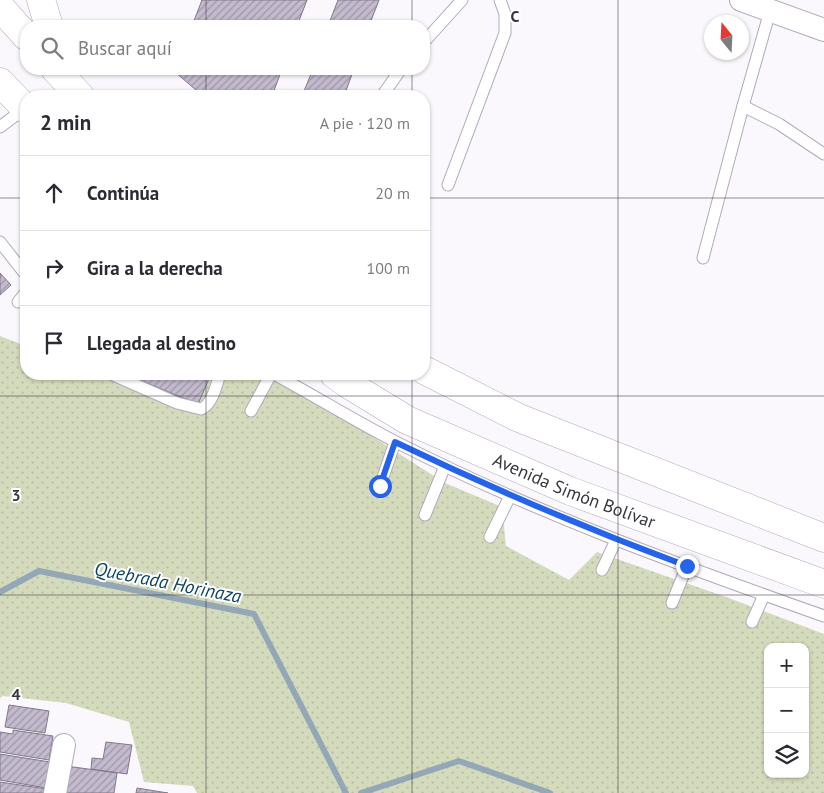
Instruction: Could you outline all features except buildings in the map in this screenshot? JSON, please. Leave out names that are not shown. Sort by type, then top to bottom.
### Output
[{"type":"highway","points":[[41,0],[47,20]]},
{"type":"highway","points":[[0,7],[20,29]]},
{"type":"highway","points":[[61,75],[75,90]]},
{"type":"highway","points":[[71,75],[77,90]]},
{"type":"highway","points":[[0,82],[20,103]]},
{"type":"highway","points":[[430,373],[519,418],[824,538]]},
{"type":"highway","name":"Avenida Simón Bolívar","points":[[342,380],[407,420],[570,491],[824,584]]},
{"type":"street","points":[[741,0],[772,6],[824,30]]},
{"type":"street","points":[[55,793],[64,745]]},
{"type":"lane","points":[[430,35],[462,0]]},
{"type":"lane","points":[[448,185],[505,33],[505,14],[500,0]]},
{"type":"lane","points":[[703,258],[743,106],[772,6]]},
{"type":"lane","points":[[386,90],[397,75]]},
{"type":"lane","points":[[743,106],[779,124],[824,154]]},
{"type":"lane","points":[[0,127],[20,113]]},
{"type":"lane","points":[[0,242],[20,267]]},
{"type":"lane","points":[[125,380],[177,403],[201,409],[205,408],[212,398],[218,380]]},
{"type":"lane","points":[[251,411],[269,380]]},
{"type":"lane","points":[[283,380],[395,442],[510,496],[616,540],[824,616]]},
{"type":"lane","points":[[380,486],[395,442]]},
{"type":"lane","points":[[425,515],[445,466]]},
{"type":"lane","points":[[490,537],[510,496]]},
{"type":"lane","points":[[602,570],[616,540]]},
{"type":"lane","points":[[672,603],[687,566]]},
{"type":"lane","points":[[752,622],[764,595]]},
{"type":"green space","points":[[0,336],[20,344],[20,380],[283,380],[445,483],[502,507],[506,546],[569,580],[597,552],[726,597],[824,634],[824,793],[197,793],[193,786],[144,782],[129,722],[66,703],[3,696],[0,698]]},
{"type":"waterway","name":"Quebrada Horinaza","points":[[0,592],[39,571],[254,614],[346,793]]},
{"type":"waterway","name":"Quebrada Horinaza","points":[[361,793],[459,761],[550,793]]},
{"type":"route","points":[[380,486],[395,442],[510,496],[616,540],[687,566]]}]
